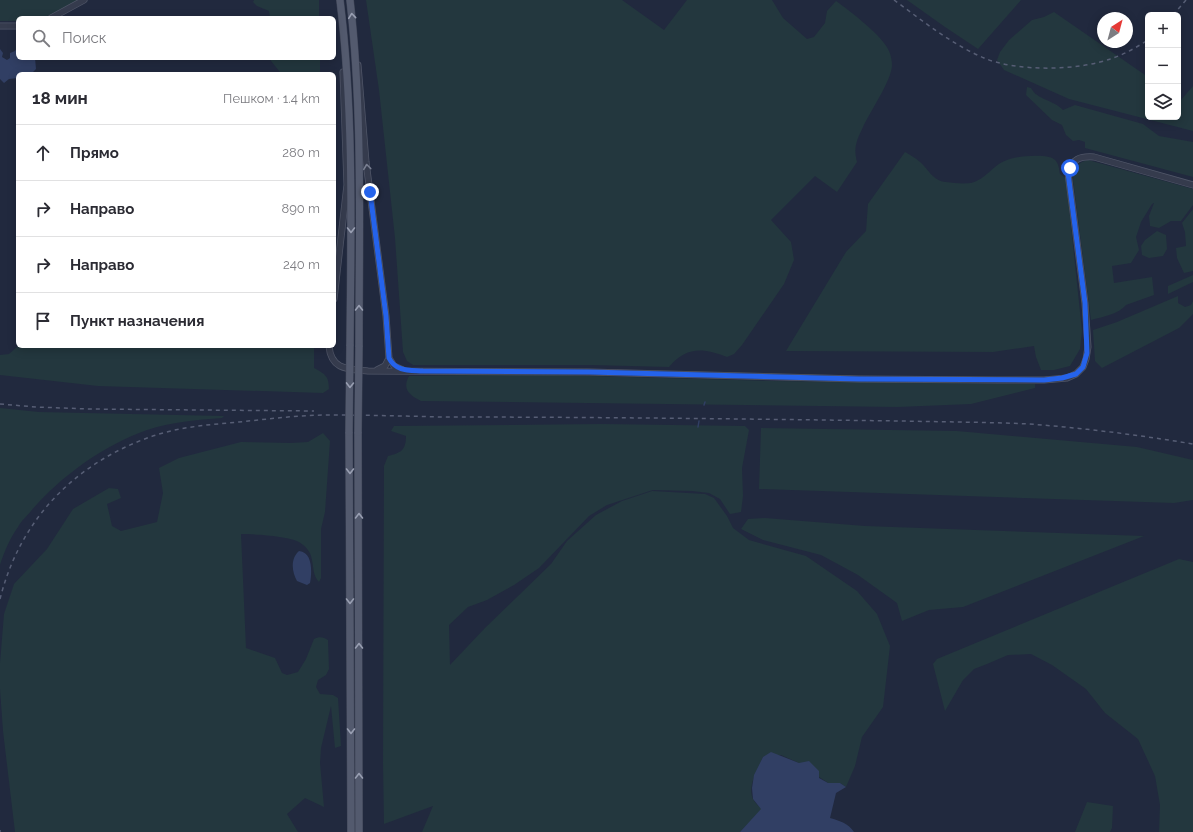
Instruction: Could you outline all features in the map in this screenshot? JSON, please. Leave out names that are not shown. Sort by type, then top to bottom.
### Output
[{"type":"main road","points":[[340,0],[348,82],[351,168],[349,432],[351,832]]},
{"type":"main road","points":[[350,0],[354,37],[360,175],[358,432],[359,832]]},
{"type":"street","points":[[55,16],[84,0]]},
{"type":"street","points":[[0,26],[16,26]]},
{"type":"street","points":[[336,281],[347,185],[344,37]]},
{"type":"street","points":[[354,37],[360,74],[366,162],[385,308],[389,358],[388,363],[383,367],[368,371]]},
{"type":"street","points":[[329,348],[331,358],[338,365],[347,369],[368,371],[589,372],[973,380],[1044,380],[1067,378],[1080,370],[1085,362],[1087,353],[1085,303],[1068,173],[1071,164],[1078,158],[1094,157],[1193,185]]},
{"type":"street","points":[[389,358],[398,368],[423,371]]},
{"type":"shaded area","points":[[0,0],[79,0],[58,14],[47,16],[16,16],[16,21],[0,21]]},
{"type":"shaded area","points":[[254,0],[319,0],[319,16],[270,16],[269,11],[257,6],[253,2]]},
{"type":"shaded area","points":[[366,0],[622,0],[664,30],[687,0],[772,0],[783,18],[807,39],[814,37],[825,23],[827,11],[836,1],[866,24],[880,38],[890,53],[892,66],[888,80],[857,140],[855,152],[857,162],[837,192],[815,176],[771,220],[791,242],[794,260],[784,284],[742,345],[734,354],[727,357],[703,351],[689,352],[682,355],[669,367],[591,365],[413,365],[407,361],[403,352],[395,238],[379,90]]},
{"type":"shaded area","points":[[907,0],[1021,0],[978,49]]},
{"type":"shaded area","points":[[1054,12],[1097,42],[1097,48],[1106,48],[1145,75],[1145,119],[1069,99],[1004,70],[997,60],[1000,52],[1009,40],[1032,20],[1044,17]]},
{"type":"shaded area","points":[[320,60],[320,72],[280,72],[271,61]]},
{"type":"shaded area","points":[[1193,86],[1193,131],[1150,120],[1181,120],[1181,100]]},
{"type":"shaded area","points":[[1027,87],[1031,88],[1041,98],[1055,104],[1063,110],[1075,105],[1143,124],[1159,136],[1193,142],[1193,177],[1085,148],[1085,142],[1079,140],[1073,141],[1066,135],[1062,125],[1052,120],[1026,95]]},
{"type":"shaded area","points":[[905,152],[923,165],[938,180],[958,183],[971,183],[981,179],[1002,162],[1011,159],[1025,156],[1046,156],[1055,160],[1059,167],[1060,174],[1066,178],[1082,331],[1080,349],[1070,366],[1054,370],[1041,370],[1034,346],[993,352],[786,351],[846,252],[866,231],[868,204]]},
{"type":"shaded area","points":[[1088,160],[1193,189],[1193,205],[1181,221],[1171,221],[1159,228],[1150,226],[1149,216],[1154,203],[1152,204],[1141,222],[1136,237],[1139,250],[1131,263],[1112,266],[1114,283],[1152,277],[1154,295],[1126,305],[1115,313],[1091,320],[1073,180],[1076,167]]},
{"type":"shaded area","points":[[1193,209],[1193,271],[1184,273],[1177,258],[1176,248],[1186,246],[1185,232],[1182,223]]},
{"type":"shaded area","points":[[1157,231],[1166,235],[1167,249],[1163,256],[1149,258],[1142,255],[1141,246],[1145,240]]},
{"type":"shaded area","points":[[1193,275],[1193,282],[1168,294],[1168,286]]},
{"type":"shaded area","points":[[1178,296],[1178,303],[1185,307],[1191,305],[1193,301],[1193,314],[1179,328],[1102,368],[1095,361],[1093,330],[1117,322]]},
{"type":"shaded area","points":[[16,348],[314,348],[314,368],[326,376],[329,389],[323,393],[98,386],[0,375],[0,355],[9,354]]},
{"type":"shaded area","points":[[519,374],[774,381],[1035,384],[1035,388],[971,404],[898,407],[421,401],[410,394],[406,385],[409,376]]},
{"type":"shaded area","points":[[0,408],[39,412],[224,416],[222,418],[175,423],[156,427],[131,436],[99,453],[56,486],[22,521],[5,550],[0,565]]},
{"type":"shaded area","points":[[602,424],[745,426],[749,430],[742,468],[743,496],[741,512],[730,514],[720,499],[709,493],[692,491],[653,490],[607,505],[589,516],[539,568],[514,585],[487,600],[468,607],[449,625],[450,665],[485,628],[551,564],[567,541],[596,515],[622,501],[652,491],[705,494],[714,498],[727,516],[733,528],[749,540],[806,556],[857,591],[877,614],[890,646],[883,707],[862,737],[855,766],[846,787],[840,783],[828,783],[799,763],[781,755],[763,757],[751,789],[753,799],[762,809],[740,832],[422,832],[433,806],[384,824],[384,466],[388,456],[396,454],[402,450],[406,441],[406,436],[391,431],[394,426]]},
{"type":"shaded area","points":[[761,428],[957,431],[1137,447],[1193,460],[1193,500],[1174,503],[759,489]]},
{"type":"shaded area","points":[[323,433],[330,441],[325,512],[321,529],[321,578],[319,582],[314,573],[310,554],[299,542],[280,537],[241,534],[246,648],[275,658],[282,673],[287,675],[298,672],[306,659],[314,639],[321,637],[328,640],[329,669],[326,675],[318,680],[316,687],[320,694],[333,695],[338,698],[341,746],[335,748],[331,706],[321,748],[320,763],[324,807],[305,798],[287,814],[298,832],[15,832],[3,731],[0,689],[0,663],[4,614],[14,584],[47,549],[73,509],[109,488],[118,489],[121,498],[107,504],[112,526],[121,531],[157,522],[163,493],[159,468],[179,458],[241,442],[308,442]]},
{"type":"shaded area","points":[[765,518],[865,526],[1144,536],[963,607],[929,610],[902,621],[897,603],[858,575],[821,555],[763,540],[741,529],[748,519]]},
{"type":"shaded area","points":[[1179,559],[1193,562],[1193,832],[1159,832],[1160,805],[1155,776],[1138,739],[1105,713],[1086,689],[1052,665],[1031,654],[1008,655],[974,669],[963,680],[945,711],[933,664],[937,659]]},
{"type":"shaded area","points":[[1087,802],[1113,806],[1112,828],[1110,832],[1075,832]]},
{"type":"water","points":[[0,49],[3,53],[2,57],[7,60],[10,58],[10,53],[16,49],[16,60],[35,60],[36,69],[33,72],[16,72],[16,78],[9,79],[4,83],[0,79]]},
{"type":"water","points":[[299,551],[304,552],[309,559],[311,574],[310,583],[307,585],[297,581],[294,574],[293,562]]},
{"type":"water","points":[[771,752],[799,763],[809,761],[819,771],[819,778],[828,783],[840,783],[846,787],[836,793],[830,818],[846,824],[854,832],[740,832],[761,809],[753,799],[752,788],[754,775],[763,757]]},
{"type":"waterway","points":[[698,427],[699,421]]},
{"type":"railway","points":[[894,0],[960,46],[984,58],[1013,66],[1048,68],[1083,65],[1117,56],[1145,42]]},
{"type":"railway","points":[[1176,12],[1186,0]]},
{"type":"railway","points":[[0,404],[89,409],[314,411]]},
{"type":"railway","points":[[0,599],[9,571],[20,546],[34,523],[51,502],[70,483],[92,466],[116,452],[142,440],[178,429],[295,416],[328,415],[965,422],[1029,424],[1132,435],[1193,444]]},
{"type":"route","points":[[370,192],[386,316],[389,358],[394,366],[398,368],[423,371],[589,372],[859,379],[1044,380],[1067,378],[1076,374],[1083,367],[1087,353],[1086,312],[1068,173],[1070,168]]}]
